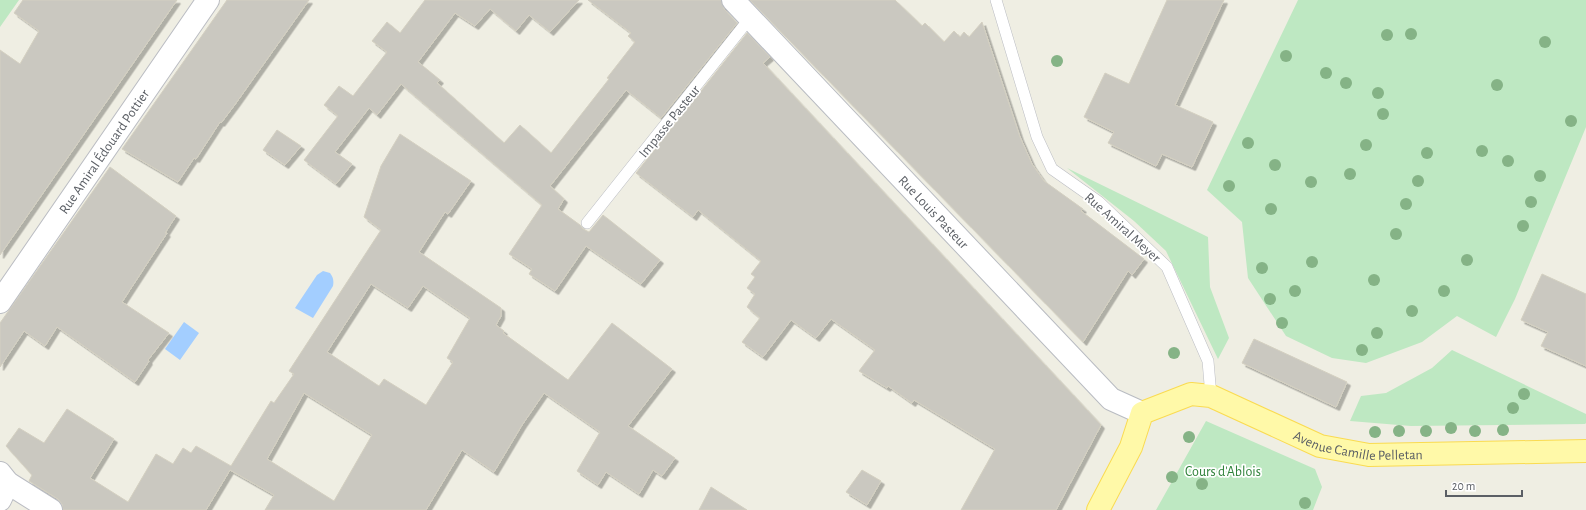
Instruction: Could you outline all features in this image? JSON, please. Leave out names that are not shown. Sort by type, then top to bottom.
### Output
[{"type":"main road","name":"Avenue Camille Pelletan","points":[[1142,413],[1191,394],[1211,396],[1320,446],[1369,455],[1586,451]]},
{"type":"main road","points":[[1098,510],[1130,447],[1142,413]]},
{"type":"street","name":"Rue Amiral Édouard Pottier","points":[[0,302],[208,0]]},
{"type":"street","name":"Rue Louis Pasteur","points":[[733,0],[1111,399],[1142,413]]},
{"type":"street","points":[[3,485],[51,510]]},
{"type":"lane","name":"Rue Amiral Meyer","points":[[996,0],[1037,137],[1052,168],[1099,202],[1167,267],[1208,362],[1211,396]]},
{"type":"lane","name":"Impasse Pasteur","points":[[587,223],[750,18]]},
{"type":"green space","points":[[0,0],[19,0],[0,27]]},
{"type":"green space","points":[[1298,0],[1586,0],[1586,127],[1515,299],[1496,337],[1457,316],[1422,342],[1366,363],[1332,358],[1286,336],[1248,278],[1242,222],[1207,190]]},
{"type":"green space","points":[[1067,168],[1208,237],[1210,287],[1229,338],[1218,359],[1166,251],[1134,221]]},
{"type":"green space","points":[[1452,350],[1586,414],[1586,423],[1411,426],[1350,421],[1361,396],[1386,393],[1432,368]]},
{"type":"green space","name":"Cours d'Ablois","points":[[1206,421],[1315,469],[1322,487],[1313,510],[1156,510]]},
{"type":"water","points":[[323,271],[330,273],[333,277],[333,286],[313,318],[295,308],[317,275]]},
{"type":"water","points":[[184,322],[199,333],[180,360],[165,349]]},
{"type":"building","points":[[23,0],[177,0],[0,255],[0,50],[20,64],[39,31],[14,13]]},
{"type":"building","points":[[227,0],[309,0],[178,182],[122,149]]},
{"type":"building","points":[[425,0],[579,0],[550,32],[529,15],[516,31],[490,9],[475,26],[455,13],[418,62],[440,80],[437,83],[504,143],[520,125],[551,153],[609,79],[607,78],[635,42],[628,36],[631,33],[588,0],[721,0],[724,9],[737,23],[661,118],[626,90],[550,186],[564,199],[558,209],[580,225],[583,229],[589,232],[603,215],[660,260],[641,284],[586,246],[555,291],[529,274],[532,269],[509,254],[542,205],[401,84],[377,115],[369,108],[335,152],[352,164],[336,184],[304,160],[338,116],[324,105],[339,86],[353,96],[387,52],[372,41],[387,22],[400,33]]},
{"type":"building","points":[[750,0],[895,0],[922,26],[925,23],[944,42],[954,31],[960,37],[964,32],[969,37],[982,22],[1020,137],[1032,164],[1044,181],[1083,209],[1081,211],[1144,259],[1132,275],[1128,271],[1083,342]]},
{"type":"building","points":[[1167,0],[1224,0],[1175,105],[1213,122],[1192,167],[1162,154],[1156,166],[1108,143],[1114,132],[1084,117],[1105,73],[1129,84]]},
{"type":"building","points":[[747,33],[770,57],[763,63],[1101,425],[1056,510],[961,510],[995,449],[914,400],[912,403],[888,386],[887,388],[859,371],[875,350],[831,319],[816,338],[791,320],[763,357],[742,342],[760,318],[747,307],[755,294],[747,288],[755,277],[751,274],[761,261],[698,210],[693,217],[636,173]]},
{"type":"building","points":[[277,130],[301,146],[285,165],[263,150]]},
{"type":"building","points":[[400,134],[471,181],[448,214],[445,212],[419,252],[501,308],[501,316],[496,325],[504,331],[503,333],[568,380],[612,323],[672,369],[628,426],[675,458],[662,476],[653,470],[639,494],[606,472],[598,485],[577,471],[600,432],[544,393],[522,425],[494,472],[462,450],[426,510],[265,510],[274,495],[230,470],[206,510],[63,510],[62,504],[58,499],[29,481],[32,475],[6,446],[19,428],[44,443],[67,409],[114,439],[90,478],[128,502],[156,454],[173,464],[183,448],[191,453],[196,446],[231,466],[271,401],[274,403],[294,374],[289,371],[381,230],[364,217],[381,166]],"holes":[[[371,284],[408,308],[423,286],[470,318],[447,358],[453,362],[426,405],[384,379],[379,386],[327,352]],[[304,393],[372,435],[334,501],[267,459]]]},
{"type":"building","points":[[110,167],[176,216],[165,233],[167,233],[122,302],[169,333],[148,360],[149,361],[135,382],[57,327],[45,346],[24,331],[0,367],[0,323]]},
{"type":"building","points":[[1542,274],[1586,294],[1586,366],[1541,346],[1548,332],[1521,320]]},
{"type":"building","points":[[1254,339],[1347,382],[1336,407],[1242,363]]},
{"type":"building","points":[[862,470],[881,481],[867,505],[846,492]]},
{"type":"building","points":[[711,487],[747,510],[699,510]]}]
